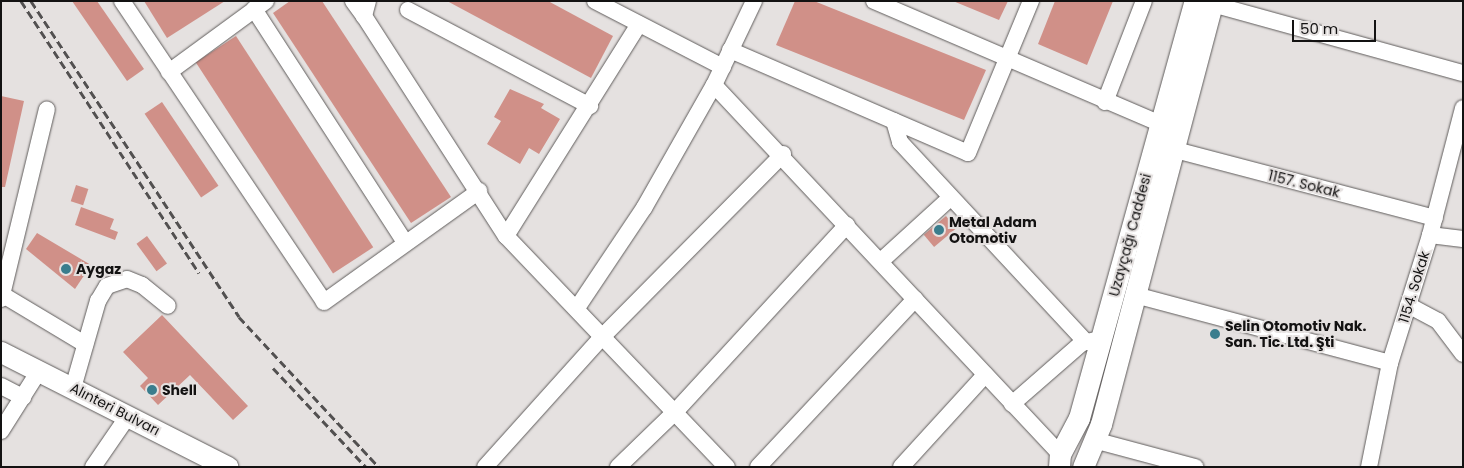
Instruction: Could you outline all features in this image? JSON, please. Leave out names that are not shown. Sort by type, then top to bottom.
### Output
[{"type":"main road","name":"Uzayçağı Caddesi","points":[[1055,463],[1079,418],[1093,341],[1167,138],[1207,2]]},
{"type":"main road","name":"Uzayçağı Caddesi","points":[[1090,458],[1135,295],[1167,138]]},
{"type":"main road","name":"Alınteri Bulvarı","points":[[1,352],[228,467]]},
{"type":"street","points":[[122,1],[324,302],[405,242],[479,191]]},
{"type":"street","points":[[352,1],[366,9],[506,236],[577,308],[727,467]]},
{"type":"street","points":[[595,1],[723,67]]},
{"type":"street","points":[[577,308],[644,208],[714,85],[754,1]]},
{"type":"street","name":"1157. Sokak","points":[[874,1],[1105,102],[1167,138],[1435,218]]},
{"type":"street","points":[[730,50],[968,153],[1031,1]]},
{"type":"street","points":[[1105,102],[1144,1]]},
{"type":"street","points":[[1207,2],[1463,73]]},
{"type":"street","points":[[169,72],[260,5],[405,242]]},
{"type":"street","points":[[408,10],[590,106]]},
{"type":"street","points":[[506,236],[590,106],[639,24]]},
{"type":"street","points":[[714,85],[782,154],[1012,404],[1055,463]]},
{"type":"street","name":"1154. Sokak","points":[[1369,467],[1390,363],[1435,218],[1463,108]]},
{"type":"street","points":[[47,109],[2,297],[86,344]]},
{"type":"street","points":[[894,121],[898,139],[950,198],[1093,341],[1012,404]]},
{"type":"street","points":[[485,467],[491,454],[603,336],[782,154]]},
{"type":"street","points":[[881,261],[950,198]]},
{"type":"street","points":[[618,467],[675,412],[847,225]]},
{"type":"street","points":[[1430,235],[1463,239]]},
{"type":"street","points":[[73,388],[100,295],[112,282],[127,279],[142,284],[168,306]]},
{"type":"street","points":[[1135,295],[1390,363]]},
{"type":"street","points":[[758,467],[915,299]]},
{"type":"street","points":[[1408,305],[1438,321],[1463,354]]},
{"type":"street","points":[[1,431],[39,371]]},
{"type":"street","points":[[902,467],[985,375]]},
{"type":"street","points":[[1,386],[24,397]]},
{"type":"street","points":[[93,467],[128,416]]},
{"type":"street","points":[[1090,458],[1195,467]]},
{"type":"building","points":[[72,1],[97,1],[144,69],[127,81]]},
{"type":"building","points":[[144,1],[225,1],[167,38]]},
{"type":"building","points":[[290,1],[322,1],[451,197],[411,223],[273,13]]},
{"type":"building","points":[[447,1],[548,1],[613,36],[591,78]]},
{"type":"building","points":[[795,1],[814,1],[986,70],[964,120],[776,45]]},
{"type":"building","points":[[953,1],[1008,1],[999,20]]},
{"type":"building","points":[[1055,1],[1113,1],[1087,65],[1038,44]]},
{"type":"building","points":[[236,36],[373,247],[333,273],[196,62]]},
{"type":"building","points":[[510,89],[544,104],[541,108],[560,119],[539,154],[529,148],[520,164],[487,144],[501,121],[494,117]]},
{"type":"building","points":[[1,96],[24,101],[5,187],[1,187]]},
{"type":"building","points":[[162,102],[218,186],[201,197],[145,114]]},
{"type":"building","points":[[76,185],[88,189],[83,205],[71,201]]},
{"type":"building","points":[[81,207],[114,219],[110,229],[118,232],[115,240],[75,225]]},
{"type":"building","name":"Metal Adam Otomotiv","points":[[946,216],[956,228],[934,247],[924,235]]},
{"type":"building","points":[[37,233],[91,265],[75,289],[26,249]]},
{"type":"building","points":[[147,236],[167,264],[156,271],[136,244]]},
{"type":"building","points":[[162,315],[248,406],[233,420],[190,375],[158,405],[140,386],[148,378],[123,352]]},
{"type":"railway","points":[[21,1],[199,273]]},
{"type":"railway","points":[[31,1],[239,317],[379,467]]},
{"type":"railway","points":[[273,368],[366,467]]},
{"type":"place","name":"Metal Adam Otomotiv","points":[[939,230]]},
{"type":"place","name":"Aygaz","points":[[66,269]]},
{"type":"place","name":"Selin Otomotiv Nak. San. Tic. Ltd. Şti","points":[[1215,334]]},
{"type":"place","name":"Shell","points":[[152,390]]}]
